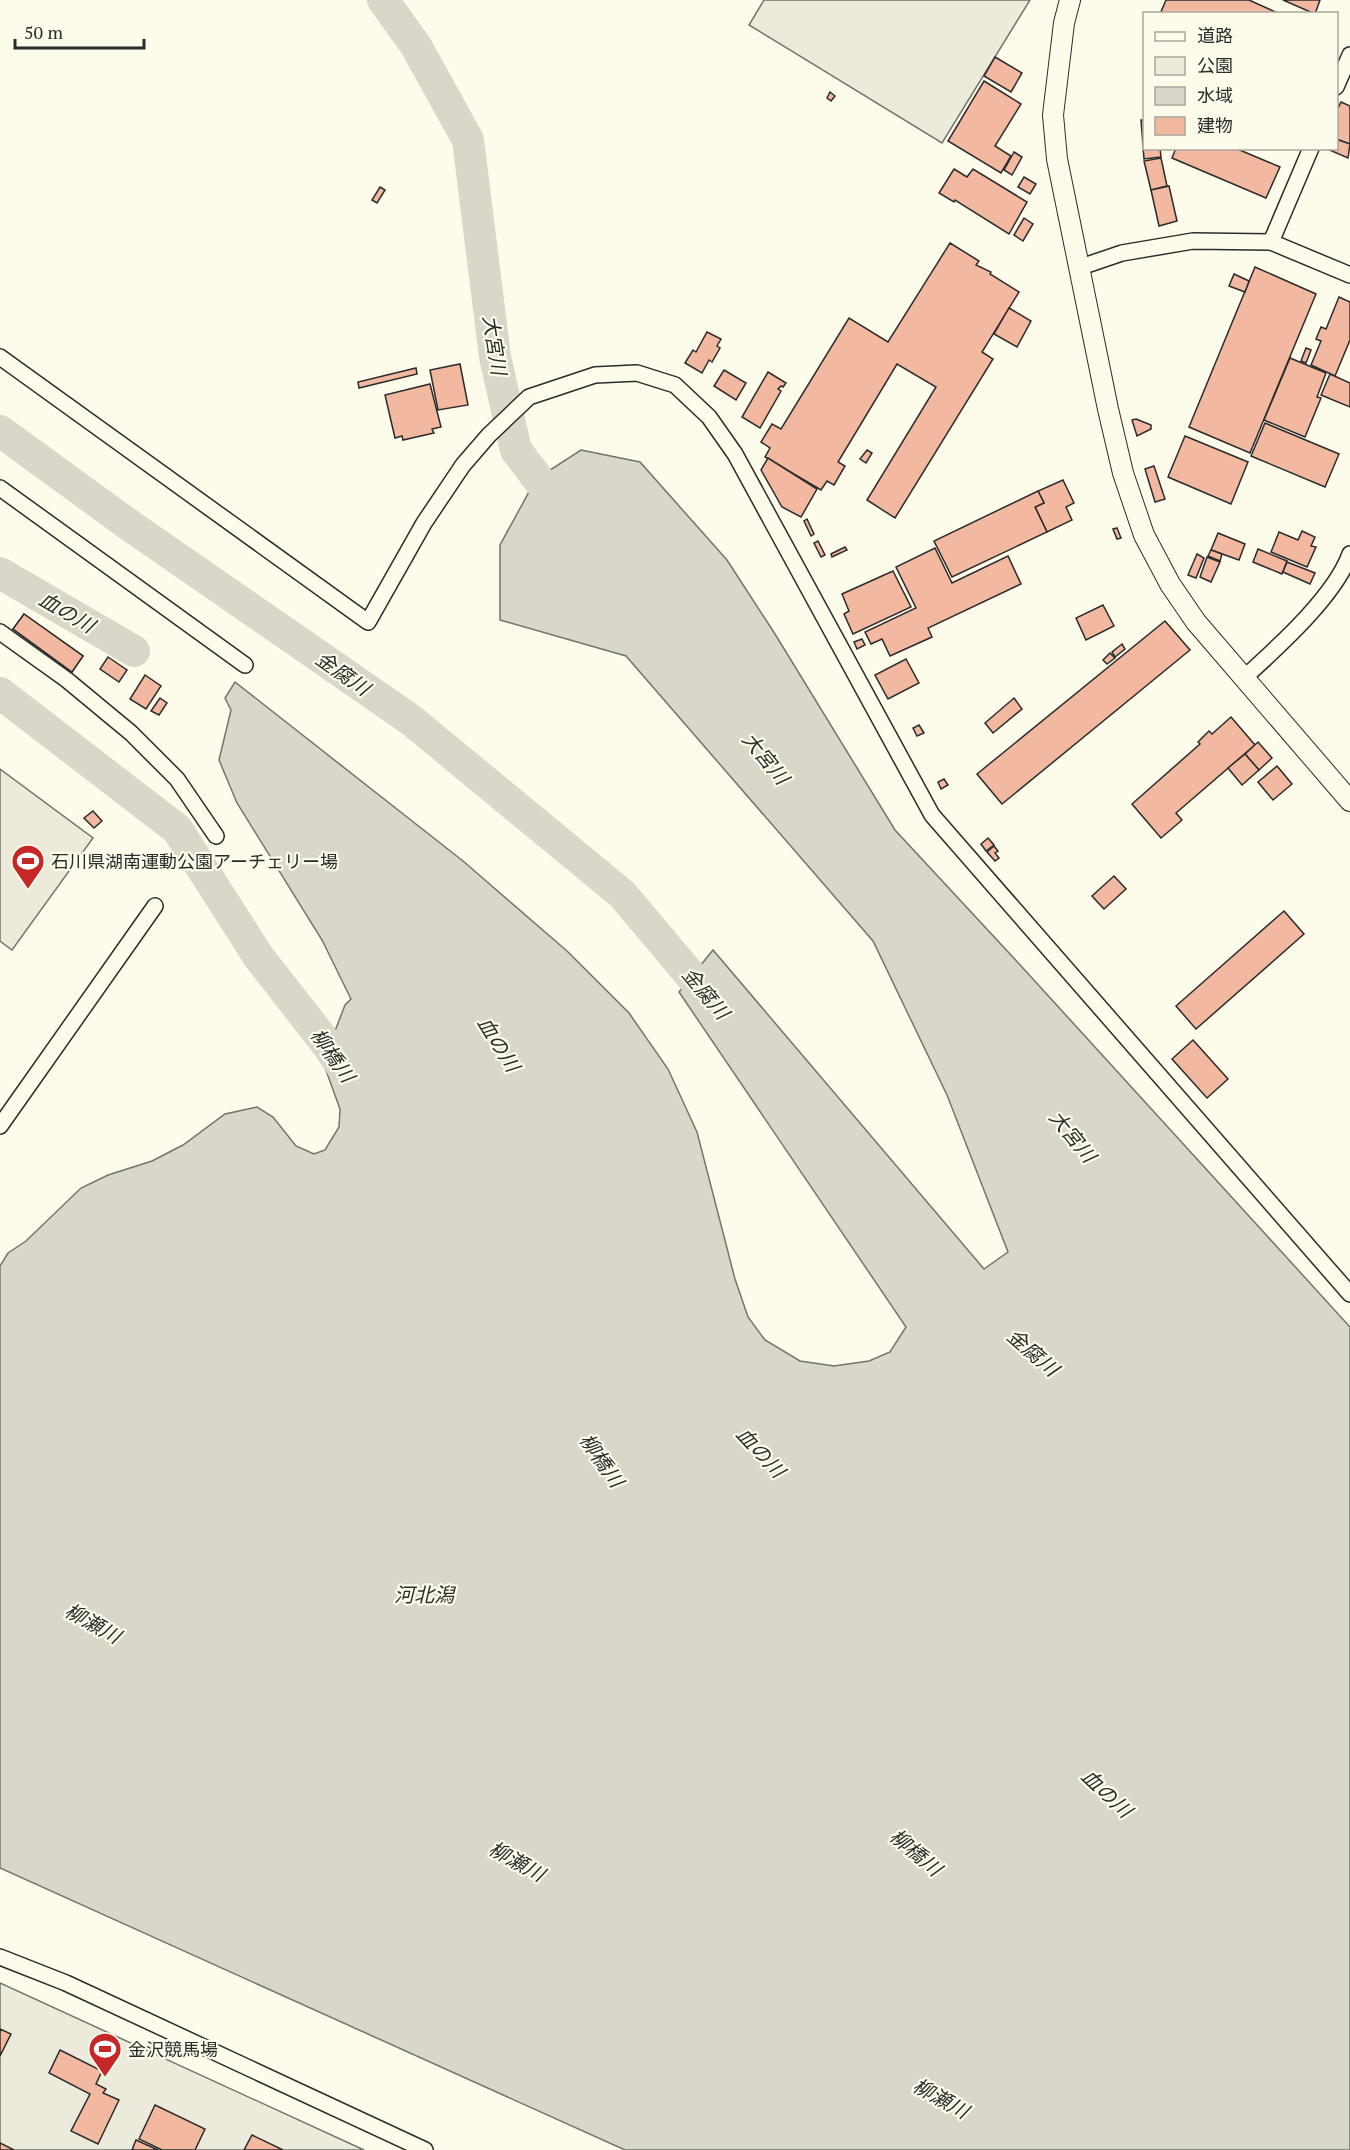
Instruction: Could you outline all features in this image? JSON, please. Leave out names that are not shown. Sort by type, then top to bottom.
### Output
[{"type":"street","points":[[1070,0],[1064,23],[1053,115],[1057,159],[1078,268],[1123,473],[1144,535],[1170,584],[1196,622],[1350,801]]},
{"type":"street","points":[[1338,82],[1350,55]]},
{"type":"street","points":[[1271,242],[1310,150]]},
{"type":"street","points":[[1078,268],[1122,253],[1192,241],[1271,242],[1350,275]]},
{"type":"street","points":[[0,357],[368,622],[424,523],[462,465],[489,435],[529,397],[595,375],[637,373],[675,385],[709,417],[735,454],[932,815],[1350,1293]]},
{"type":"street","points":[[0,488],[245,665]]},
{"type":"street","points":[[1245,677],[1281,644],[1319,602],[1345,567],[1350,554]]},
{"type":"street","points":[[0,632],[67,680],[131,733],[177,779],[216,836]]},
{"type":"street","points":[[0,1126],[155,906]]},
{"type":"street","points":[[0,1957],[76,1988],[425,2150]]},
{"type":"green space","name":"石川県湖南運動公園アーチェリー場","points":[[0,769],[93,838],[12,950],[0,941]]},
{"type":"green space","name":"金沢競馬場","points":[[0,1983],[364,2150],[0,2150]]},
{"type":"shaded area","points":[[764,0],[1030,0],[942,143],[749,25]]},
{"type":"water","name":"河北潟","points":[[581,450],[640,462],[727,560],[895,830],[1350,1327],[1350,2150],[625,2150],[0,1868],[0,1266],[8,1253],[26,1241],[81,1188],[108,1175],[152,1161],[183,1145],[225,1114],[257,1107],[273,1117],[296,1146],[314,1154],[325,1150],[339,1127],[340,1109],[323,1062],[345,1005],[351,999],[322,940],[237,803],[219,760],[231,710],[225,698],[235,682],[463,861],[567,951],[629,1013],[668,1069],[697,1132],[735,1279],[748,1317],[765,1340],[800,1361],[834,1366],[869,1361],[890,1352],[906,1327],[679,992],[713,950],[984,1269],[1008,1252],[947,1095],[873,941],[626,656],[500,620],[500,545],[536,479]]},
{"type":"building","points":[[1166,0],[1249,0],[1276,12],[1161,12]]},
{"type":"building","points":[[1283,0],[1320,0],[1316,12],[1310,12]]},
{"type":"building","points":[[995,57],[1022,73],[1011,92],[984,76]]},
{"type":"building","points":[[984,81],[1021,104],[995,146],[1011,156],[1001,173],[948,141]]},
{"type":"building","points":[[830,92],[835,96],[831,101],[827,98]]},
{"type":"building","points":[[1341,102],[1350,106],[1350,144],[1338,140],[1338,108]]},
{"type":"building","points":[[1141,120],[1143,120],[1143,146]]},
{"type":"building","points":[[1338,140],[1350,144],[1348,158],[1329,150],[1338,150]]},
{"type":"building","points":[[1143,150],[1160,150],[1161,157],[1144,159]]},
{"type":"building","points":[[1175,150],[1240,150],[1280,167],[1266,198],[1172,158]]},
{"type":"building","points":[[1014,152],[1022,157],[1012,175],[1004,170]]},
{"type":"building","points":[[1161,158],[1167,186],[1151,190],[1144,161]]},
{"type":"building","points":[[954,169],[967,177],[973,169],[1027,202],[1009,234],[955,200],[954,202],[939,193]]},
{"type":"building","points":[[1024,177],[1036,184],[1030,194],[1018,187]]},
{"type":"building","points":[[1169,186],[1177,221],[1159,226],[1151,190]]},
{"type":"building","points":[[380,187],[385,190],[377,203],[372,200]]},
{"type":"building","points":[[1024,218],[1033,224],[1023,241],[1014,235]]},
{"type":"building","points":[[950,243],[979,261],[976,265],[991,272],[990,274],[1019,292],[982,352],[993,359],[895,518],[867,500],[936,387],[897,364],[838,462],[845,466],[834,485],[827,481],[821,490],[765,457],[770,448],[761,442],[772,424],[781,429],[849,318],[888,342]]},
{"type":"building","points":[[1255,267],[1316,294],[1250,453],[1189,427]]},
{"type":"building","points":[[1234,274],[1249,281],[1245,292],[1229,286]]},
{"type":"building","points":[[1339,297],[1350,302],[1350,340],[1335,376],[1311,365],[1321,341],[1316,339],[1321,327],[1326,329]]},
{"type":"building","points":[[1009,308],[1031,321],[1017,347],[994,334]]},
{"type":"building","points":[[707,332],[721,339],[717,346],[720,348],[712,362],[709,360],[702,373],[685,363],[693,350],[696,352]]},
{"type":"building","points":[[1306,348],[1311,350],[1306,363],[1301,361]]},
{"type":"building","points":[[1290,358],[1326,373],[1317,397],[1321,398],[1305,437],[1264,420]]},
{"type":"building","points":[[460,364],[468,405],[438,410],[430,370]]},
{"type":"building","points":[[416,368],[417,374],[359,388],[358,382]]},
{"type":"building","points":[[724,370],[746,383],[736,400],[714,386]]},
{"type":"building","points":[[768,372],[786,383],[778,389],[781,391],[760,428],[742,417]]},
{"type":"building","points":[[1330,374],[1350,383],[1350,407],[1321,395]]},
{"type":"building","points":[[430,384],[441,427],[432,429],[434,433],[403,440],[402,436],[395,438],[385,395]]},
{"type":"building","points":[[1136,419],[1151,425],[1151,429],[1137,436],[1132,420]]},
{"type":"building","points":[[1265,423],[1339,454],[1325,487],[1251,456]]},
{"type":"building","points":[[1185,436],[1248,462],[1231,504],[1168,477]]},
{"type":"building","points":[[867,450],[872,453],[866,463],[860,459]]},
{"type":"building","points":[[768,458],[817,489],[801,517],[782,507],[761,470]]},
{"type":"building","points":[[1154,466],[1165,499],[1155,502],[1145,469]]},
{"type":"building","points":[[1063,480],[1074,503],[1066,507],[1072,520],[1047,532],[1035,507],[1044,503],[1038,491]]},
{"type":"building","points":[[1038,491],[1044,503],[1035,507],[1047,532],[952,577],[934,541]]},
{"type":"building","points":[[807,519],[814,534],[811,536],[804,521]]},
{"type":"building","points":[[1117,528],[1121,538],[1117,539],[1113,529]]},
{"type":"building","points":[[1302,531],[1315,537],[1311,546],[1316,547],[1307,567],[1271,552],[1279,532],[1298,540]]},
{"type":"building","points":[[1218,533],[1245,544],[1239,560],[1211,550]]},
{"type":"building","points":[[818,541],[825,555],[821,557],[814,543]]},
{"type":"building","points":[[845,547],[847,550],[832,557],[831,554]]},
{"type":"building","points":[[935,548],[952,583],[1008,556],[1021,584],[928,628],[932,637],[890,656],[882,639],[871,644],[865,632],[916,608],[896,567]]},
{"type":"building","points":[[1258,549],[1287,561],[1282,574],[1253,562]]},
{"type":"building","points":[[1211,550],[1222,554],[1220,561],[1208,556]]},
{"type":"building","points":[[1197,554],[1204,558],[1196,578],[1188,575]]},
{"type":"building","points":[[1207,557],[1220,562],[1211,582],[1200,577]]},
{"type":"building","points":[[1287,562],[1315,573],[1310,584],[1283,572]]},
{"type":"building","points":[[893,571],[911,607],[853,634],[844,614],[849,611],[842,594]]},
{"type":"building","points":[[1103,605],[1114,626],[1086,640],[1076,618]]},
{"type":"building","points":[[24,614],[83,656],[72,672],[13,629]]},
{"type":"building","points":[[24,614],[83,656],[72,672],[13,629]]},
{"type":"building","points":[[1165,621],[1190,650],[1002,804],[977,774]]},
{"type":"building","points":[[862,639],[865,645],[857,649],[854,642]]},
{"type":"building","points":[[1122,644],[1125,649],[1115,657],[1112,652]]},
{"type":"building","points":[[1110,653],[1115,658],[1107,664],[1103,660]]},
{"type":"building","points":[[108,657],[127,670],[119,682],[100,669]]},
{"type":"building","points":[[906,659],[919,683],[888,699],[875,675]]},
{"type":"building","points":[[145,675],[161,686],[146,709],[130,699]]},
{"type":"building","points":[[160,698],[167,703],[159,715],[151,711]]},
{"type":"building","points":[[1014,698],[1022,709],[993,733],[985,723]]},
{"type":"building","points":[[1231,717],[1255,745],[1176,813],[1182,820],[1161,838],[1132,804],[1200,744],[1198,742],[1209,731],[1212,734]]},
{"type":"building","points":[[919,725],[924,733],[917,736],[913,728]]},
{"type":"building","points":[[1258,742],[1272,758],[1259,770],[1245,754]]},
{"type":"building","points":[[1245,754],[1259,770],[1242,785],[1228,768]]},
{"type":"building","points":[[1277,766],[1292,784],[1273,800],[1258,782]]},
{"type":"building","points":[[944,779],[948,785],[941,789],[938,782]]},
{"type":"building","points":[[93,811],[102,821],[94,828],[84,818]]},
{"type":"building","points":[[988,838],[994,845],[986,851],[981,844]]},
{"type":"building","points":[[994,846],[999,858],[995,861],[987,852]]},
{"type":"building","points":[[1114,876],[1126,889],[1104,909],[1092,896]]},
{"type":"building","points":[[1284,911],[1304,934],[1196,1029],[1176,1006]]},
{"type":"building","points":[[1193,1040],[1228,1079],[1207,1098],[1172,1059]]},
{"type":"building","points":[[0,2029],[11,2034],[0,2056]]},
{"type":"building","points":[[60,2050],[102,2071],[96,2084],[106,2089],[103,2093],[119,2100],[98,2144],[71,2131],[90,2094],[49,2073]]},
{"type":"building","points":[[155,2105],[205,2129],[195,2150],[162,2150],[139,2139]]},
{"type":"building","points":[[252,2135],[283,2150],[244,2150]]},
{"type":"building","points":[[136,2140],[158,2150],[132,2150]]},
{"type":"building","points":[[0,2143],[14,2150],[0,2150]]},
{"type":"waterway","name":"大宮川","points":[[383,0],[416,46],[468,140],[495,357],[516,450],[563,512]]},
{"type":"waterway","name":"金腐川","points":[[0,431],[125,522],[411,720],[622,894],[719,1009]]},
{"type":"waterway","name":"血の川","points":[[0,573],[134,651]]},
{"type":"waterway","name":"柳橋川","points":[[0,693],[177,829],[258,956],[329,1047],[353,1083]]},
{"type":"place","name":"石川県湖南運動公園アーチェリー場","points":[[28,890]]},
{"type":"place","name":"金沢競馬場","points":[[105,2078]]},
{"type":"water label","name":"柳瀬川","points":[[93,1623]]},
{"type":"water label","name":"柳瀬川","points":[[517,1861]]},
{"type":"water label","name":"柳瀬川","points":[[941,2098]]}]
